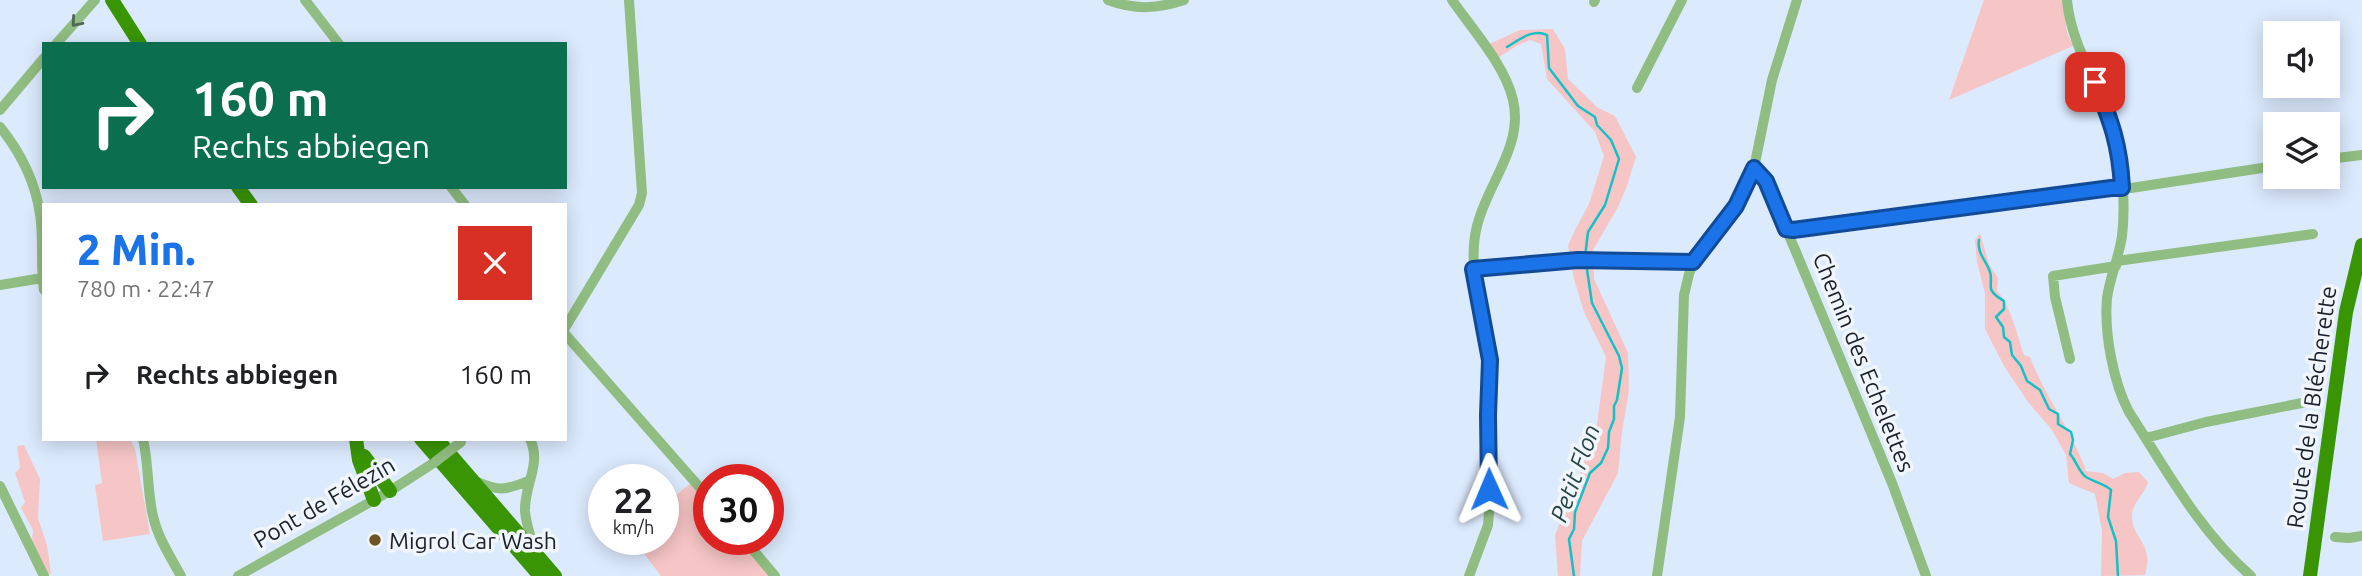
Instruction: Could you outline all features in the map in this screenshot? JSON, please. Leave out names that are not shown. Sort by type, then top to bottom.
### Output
[{"type":"main road","points":[[112,0],[139,42]]},
{"type":"main road","name":"Route de la Blécherette","points":[[2310,576],[2346,312],[2362,245]]},
{"type":"main road","points":[[356,441],[356,452],[374,500]]},
{"type":"main road","points":[[363,441],[364,458],[390,491]]},
{"type":"main road","points":[[423,441],[540,576]]},
{"type":"main road","points":[[439,441],[555,576]]},
{"type":"street","points":[[58,42],[95,0]]},
{"type":"street","points":[[305,0],[337,42]]},
{"type":"street","points":[[567,325],[639,205],[642,193],[629,0]]},
{"type":"street","points":[[1108,0],[1144,8],[1165,7],[1184,0]]},
{"type":"street","points":[[1452,0],[1504,76],[1515,111],[1510,147],[1486,199],[1478,222],[1473,251],[1473,269],[1491,374],[1488,415],[1488,525],[1469,576]]},
{"type":"street","points":[[1637,88],[1682,0]]},
{"type":"street","points":[[1657,576],[1680,417],[1684,295],[1693,262],[1736,206],[1754,168],[1772,80],[1797,0]]},
{"type":"street","points":[[2067,0],[2073,30],[2111,118],[2119,152],[2123,228],[2107,306],[2111,353],[2120,394],[2201,522],[2231,558],[2251,576]]},
{"type":"street","points":[[0,110],[42,60]]},
{"type":"street","points":[[0,127],[22,156],[33,185],[41,215],[42,250]]},
{"type":"street","points":[[2340,158],[2362,155]]},
{"type":"street","name":"Chemin des Echelettes","points":[[1754,168],[1766,181],[1887,472],[1926,576]]},
{"type":"street","points":[[1786,229],[2122,188],[2263,168]]},
{"type":"street","points":[[453,189],[463,203]]},
{"type":"street","points":[[2070,359],[2055,298],[2053,276],[2313,233]]},
{"type":"street","points":[[1473,269],[1578,260],[1693,262]]},
{"type":"street","points":[[0,285],[42,284]]},
{"type":"street","points":[[567,336],[693,480]]},
{"type":"street","points":[[2146,438],[2206,422],[2312,401]]},
{"type":"street","points":[[144,441],[152,513],[158,533],[181,576]]},
{"type":"street","name":"Pont de Félezin","points":[[227,576],[238,576],[390,491],[462,441]]},
{"type":"street","points":[[531,441],[536,458],[528,481],[525,509],[537,556]]},
{"type":"street","points":[[470,479],[494,489],[508,490],[528,481]]},
{"type":"street","points":[[0,486],[44,576]]},
{"type":"street","points":[[2335,537],[2362,536]]},
{"type":"street","points":[[757,555],[775,576]]},
{"type":"shaded area","points":[[1984,0],[2063,0],[2067,32],[2073,46],[1949,100]]},
{"type":"shaded area","points":[[1553,29],[1565,49],[1568,79],[1598,108],[1615,116],[1636,157],[1618,207],[1593,250],[1594,279],[1628,353],[1629,390],[1618,473],[1582,541],[1580,576],[1558,576],[1555,535],[1597,424],[1606,357],[1584,312],[1568,246],[1589,204],[1604,156],[1595,132],[1547,79],[1541,44],[1530,40],[1499,57],[1489,44],[1520,30]]},
{"type":"shaded area","points":[[1980,233],[1989,264],[1998,278],[1997,291],[2010,312],[2024,355],[2030,357],[2086,471],[2103,473],[2113,479],[2125,473],[2139,472],[2148,482],[2132,512],[2133,525],[2147,555],[2145,575],[2101,576],[2102,531],[2095,494],[2069,483],[2066,455],[2052,430],[2028,402],[2004,366],[1985,329],[1985,293],[1977,262],[1975,240]]},
{"type":"shaded area","points":[[96,441],[131,441],[135,449],[150,534],[103,541],[95,485],[102,483]]},
{"type":"shaded area","points":[[24,445],[40,479],[38,518],[47,545],[51,574],[46,575],[32,544],[33,530],[21,508],[25,502],[15,473],[20,468],[17,446]]},
{"type":"shaded area","points":[[691,483],[693,485],[693,555],[752,555],[770,576],[661,576],[645,555],[679,555],[679,492]]},
{"type":"waterway","name":"Petit Flon","points":[[1507,47],[1531,34],[1547,35],[1549,68],[1578,106],[1595,117],[1597,125],[1611,140],[1619,159],[1605,205],[1588,232],[1585,257]]},
{"type":"waterway","points":[[1979,240],[1981,253],[1991,274],[1991,289],[2004,301],[2004,309],[1996,317],[2003,327],[2004,337],[2010,342],[2012,355],[2021,366],[2027,381],[2040,390],[2049,409],[2058,414],[2058,424],[2071,432],[2073,440],[2070,454],[2081,472],[2111,490],[2108,517],[2116,541],[2118,576]]},
{"type":"waterway","name":"Petit Flon","points":[[1574,576],[1569,539],[1574,529],[1575,512],[1590,473],[1601,463],[1608,448],[1622,368],[1619,356],[1592,303],[1586,263]]},
{"type":"place","name":"Migrol Car Wash","points":[[375,540]]},
{"type":"route","points":[[1489,489],[1490,360],[1473,269],[1578,260],[1693,262],[1736,206],[1754,168],[1766,181],[1786,229],[1793,230],[2122,188],[2118,144],[2111,118],[2095,82]]}]
